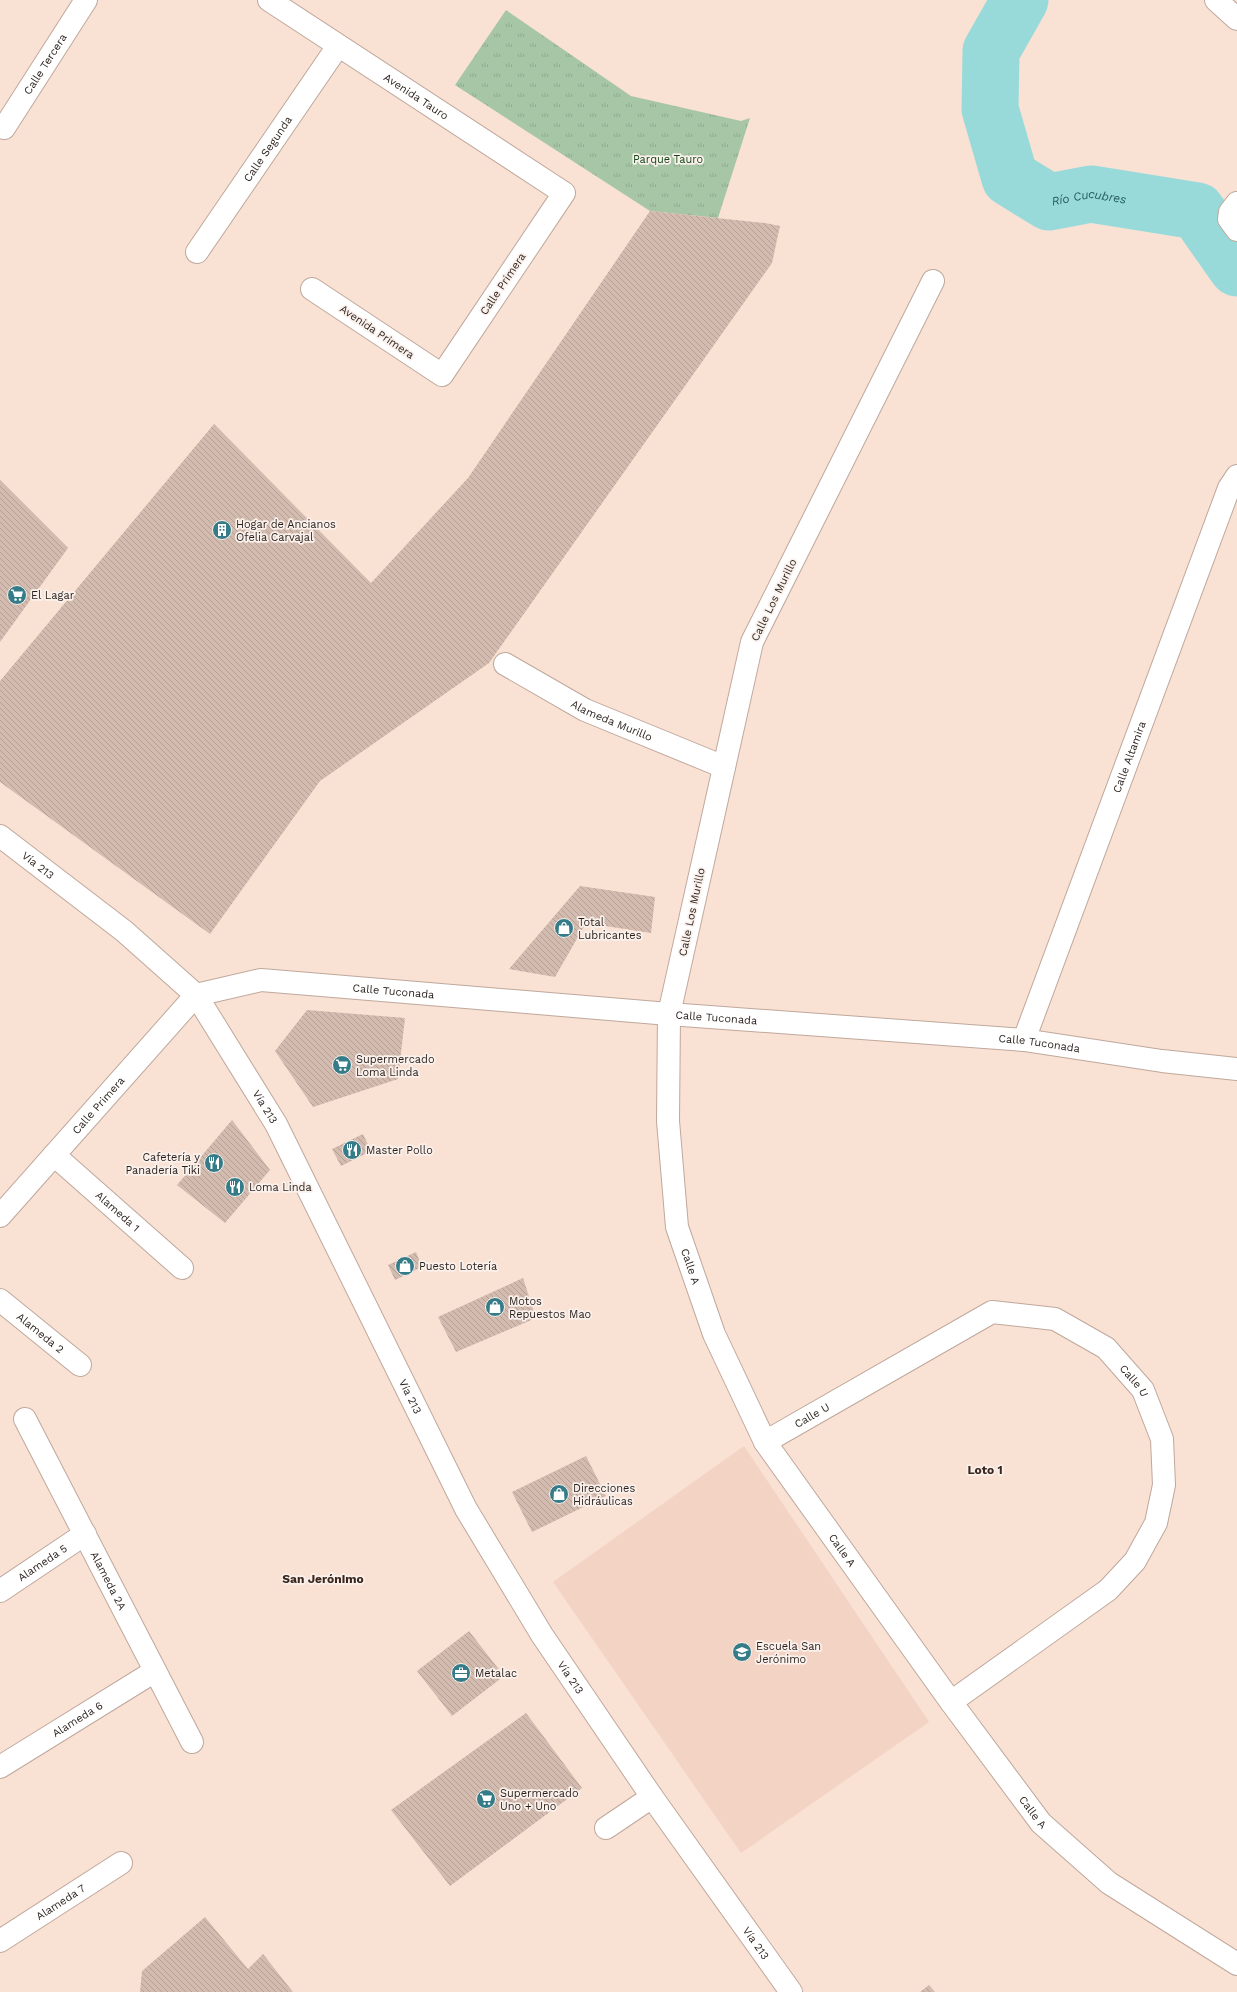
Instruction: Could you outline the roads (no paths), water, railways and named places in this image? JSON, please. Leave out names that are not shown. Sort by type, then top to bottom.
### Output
[{"type":"street","name":"Calle Tercera","points":[[4,128],[86,0]]},
{"type":"street","name":"Avenida Tauro","points":[[270,0],[564,193]]},
{"type":"street","points":[[1216,0],[1237,19]]},
{"type":"street","name":"Calle Segunda","points":[[197,252],[338,46]]},
{"type":"street","name":"Calle Primera","points":[[442,375],[564,193]]},
{"type":"street","points":[[1237,203],[1230,212],[1229,219],[1237,230]]},
{"type":"street","name":"Calle Los Murillo","points":[[669,1014],[752,642],[933,281]]},
{"type":"street","name":"Avenida Primera","points":[[312,289],[442,375]]},
{"type":"street","name":"Calle Altamira","points":[[1024,1040],[1229,488],[1237,476]]},
{"type":"street","name":"Alameda Murillo","points":[[505,664],[585,710],[724,768]]},
{"type":"street","name":"Vía 213","points":[[0,836],[124,931],[196,995],[276,1124],[466,1509],[542,1635],[652,1796],[791,1992]]},
{"type":"street","name":"Calle Tuconada","points":[[196,995],[261,980],[669,1014],[1024,1040],[1162,1062],[1237,1068]]},
{"type":"street","name":"Calle Primera","points":[[0,1216],[196,995]]},
{"type":"street","name":"Calle A","points":[[669,1014],[668,1121],[677,1227],[714,1334],[765,1442],[951,1702],[1041,1823],[1109,1883],[1237,1964]]},
{"type":"street","name":"Alameda 1","points":[[54,1155],[182,1268]]},
{"type":"street","name":"Alameda 2","points":[[0,1300],[80,1365]]},
{"type":"street","name":"Calle U","points":[[765,1442],[992,1312],[1055,1320],[1106,1348],[1143,1390],[1162,1439],[1164,1484],[1156,1523],[1135,1561],[1108,1590],[951,1702]]},
{"type":"street","name":"Alameda 2A","points":[[25,1419],[192,1742]]},
{"type":"street","name":"Alameda 5","points":[[0,1591],[85,1534]]},
{"type":"street","name":"Alameda 6","points":[[0,1767],[155,1671]]},
{"type":"street","points":[[606,1828],[652,1796]]},
{"type":"street","name":"Alameda 7","points":[[0,1941],[121,1863]]},
{"type":"waterway","name":"Río Cucubres","points":[[1020,0],[991,51],[990,109],[1010,178],[1049,202],[1091,194],[1197,211],[1237,268]]},
{"type":"place","name":"Hogar de Ancianos Ofelia Carvajal","points":[[222,530]]},
{"type":"place","name":"El Lagar","points":[[17,595]]},
{"type":"place","name":"Total Lubricantes","points":[[564,928]]},
{"type":"place","name":"Supermercado Loma Linda","points":[[342,1065]]},
{"type":"place","name":"Master Pollo","points":[[352,1150]]},
{"type":"place","name":"Cafetería y Panadería Tiki","points":[[214,1163]]},
{"type":"place","name":"Loma Linda","points":[[235,1187]]},
{"type":"place","name":"Puesto Lotería","points":[[405,1266]]},
{"type":"place","name":"Motos Repuestos Mao","points":[[495,1307]]},
{"type":"place","name":"Direcciones Hidráulicas","points":[[559,1494]]},
{"type":"place","name":"Escuela San Jerónimo","points":[[742,1652]]},
{"type":"place","name":"Metalac","points":[[461,1673]]},
{"type":"place","name":"Supermercado Uno + Uno","points":[[486,1799]]},
{"type":"district","name":"Loto 1","points":[[985,1470]]},
{"type":"district","name":"San Jerónimo","points":[[323,1579]]},
{"type":"park label","name":"Parque Tauro","points":[[668,159]]}]
